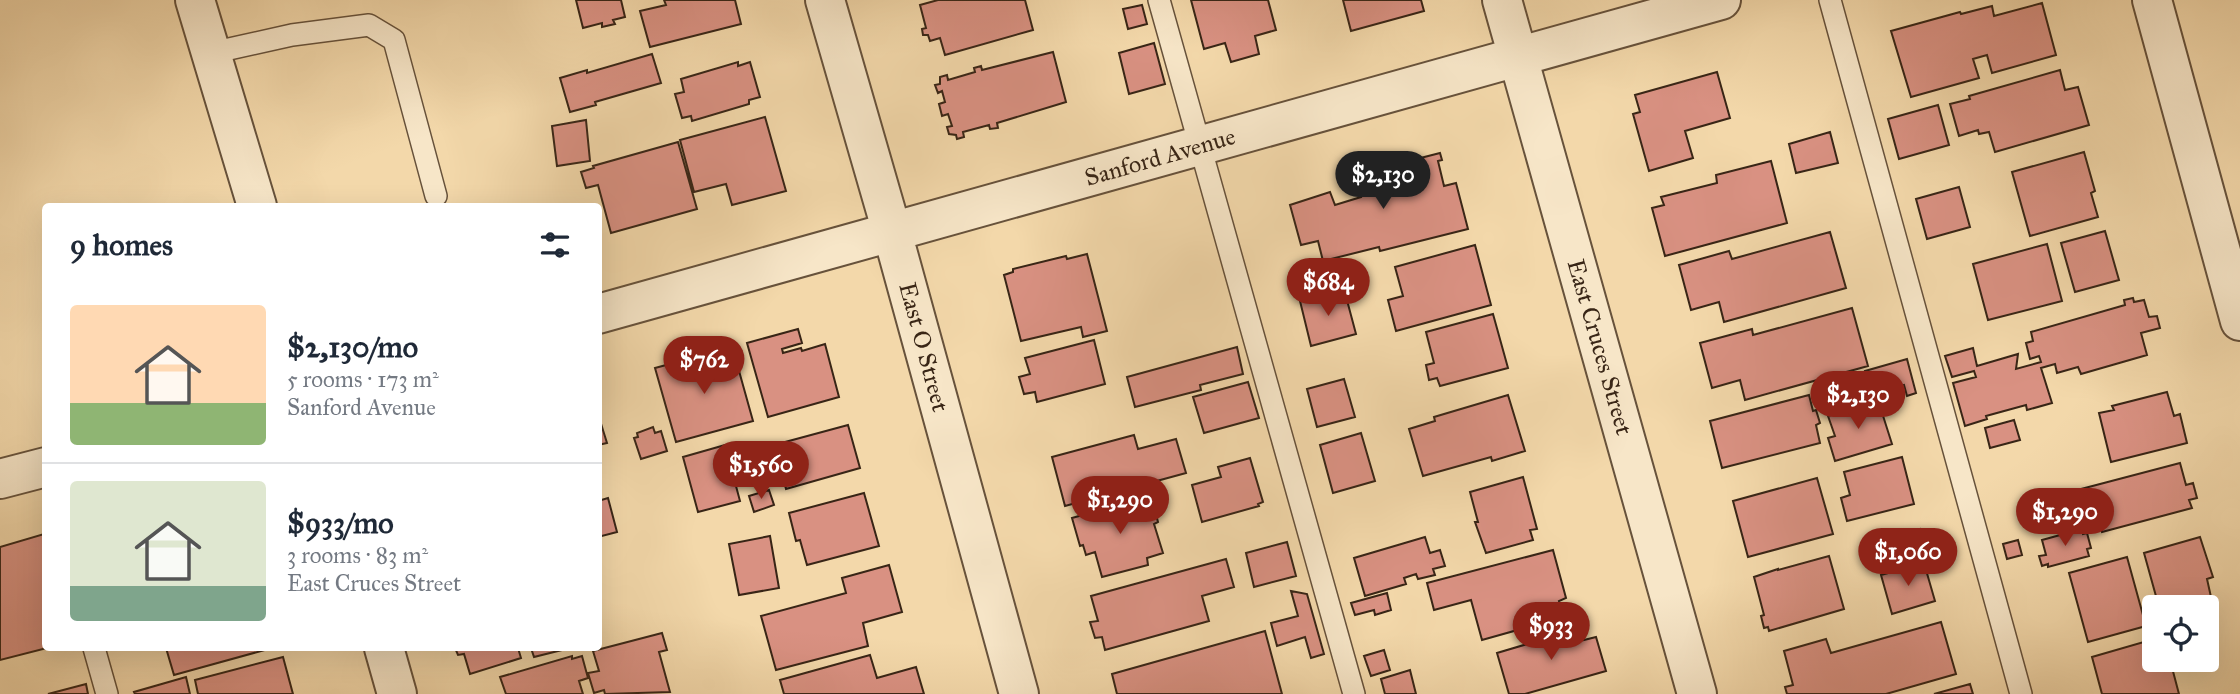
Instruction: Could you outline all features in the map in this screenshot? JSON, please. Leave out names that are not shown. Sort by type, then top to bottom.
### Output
[{"type":"street","points":[[195,0],[256,203]]},
{"type":"street","name":"East O Street","points":[[825,0],[1019,694]]},
{"type":"street","name":"East Cruces Street","points":[[1502,0],[1697,694]]},
{"type":"street","name":"Sanford Avenue","points":[[602,313],[1721,0]]},
{"type":"street","points":[[2152,0],[2240,321]]},
{"type":"street","points":[[0,478],[42,471]]},
{"type":"street","points":[[385,651],[397,694]]},
{"type":"lane","points":[[1159,0],[1202,145],[1354,694]]},
{"type":"lane","points":[[1830,0],[2021,694]]},
{"type":"lane","points":[[211,53],[292,35],[369,25],[394,40],[436,196]]},
{"type":"lane","points":[[95,651],[107,694]]},
{"type":"building","points":[[576,0],[621,0],[625,17],[613,20],[615,24],[602,27],[602,23],[583,28]]},
{"type":"building","points":[[664,0],[735,0],[741,24],[650,47],[640,11],[666,5]]},
{"type":"building","points":[[938,0],[1025,0],[1033,30],[945,55],[940,38],[930,41],[928,35],[923,35],[922,29],[926,28],[920,5]]},
{"type":"building","points":[[1191,0],[1268,0],[1276,30],[1255,36],[1259,54],[1231,62],[1225,43],[1204,49]]},
{"type":"building","points":[[1343,0],[1421,0],[1424,11],[1351,31]]},
{"type":"building","points":[[2042,3],[2056,55],[1992,73],[1987,55],[1973,59],[1979,78],[1911,97],[1891,31],[1992,6],[1994,16]]},
{"type":"building","points":[[1142,5],[1147,24],[1128,29],[1123,9]]},
{"type":"building","points":[[1154,43],[1165,84],[1129,94],[1119,53]]},
{"type":"building","points":[[1053,52],[1066,102],[997,123],[998,128],[990,129],[989,125],[963,132],[964,137],[957,139],[956,135],[949,134],[947,127],[952,126],[948,114],[942,116],[939,104],[945,102],[942,91],[938,93],[935,85],[940,84],[940,77],[947,75],[948,80],[975,72],[974,68],[981,66],[982,70]]},
{"type":"building","points":[[652,54],[661,83],[570,112],[560,78]]},
{"type":"building","points":[[738,62],[738,66],[750,62],[760,97],[749,100],[749,104],[692,121],[691,116],[682,118],[675,94],[684,92],[681,79]]},
{"type":"building","points":[[2060,70],[2065,90],[2078,87],[2089,125],[1995,152],[1989,132],[1979,134],[1978,130],[1959,136],[1950,104]]},
{"type":"building","points":[[1717,72],[1730,118],[1685,131],[1693,158],[1649,171],[1633,114],[1640,112],[1635,95]]},
{"type":"building","points":[[1938,105],[1949,145],[1899,159],[1888,119]]},
{"type":"building","points":[[765,117],[786,191],[732,205],[726,184],[694,192],[680,140]]},
{"type":"building","points":[[586,120],[590,161],[557,166],[552,126]]},
{"type":"building","points":[[1830,132],[1838,163],[1796,173],[1789,144]]},
{"type":"building","points":[[678,142],[697,209],[611,233],[598,185],[586,188],[581,172],[594,168],[593,166]]},
{"type":"building","points":[[2084,152],[2095,191],[2091,193],[2098,217],[2030,236],[2012,172]]},
{"type":"building","points":[[1440,153],[1442,160],[1438,161],[1444,186],[1456,183],[1468,229],[1380,251],[1379,247],[1323,261],[1318,241],[1301,245],[1290,205],[1330,192],[1335,205],[1361,197],[1354,175]]},
{"type":"building","points":[[1771,161],[1787,223],[1665,256],[1652,208],[1664,205],[1661,197],[1717,183],[1716,175]]},
{"type":"building","points":[[1959,187],[1970,227],[1927,239],[1916,199]]},
{"type":"building","points":[[2105,231],[2119,280],[2075,292],[2061,243]]},
{"type":"building","points":[[1830,232],[1846,288],[1724,322],[1719,302],[1691,310],[1679,265],[1729,251],[1732,259]]},
{"type":"building","points":[[2047,244],[2062,301],[1988,320],[1973,264]]},
{"type":"building","points":[[1475,245],[1491,305],[1396,331],[1388,300],[1403,296],[1395,267]]},
{"type":"building","points":[[1087,254],[1107,331],[1083,337],[1081,327],[1021,341],[1004,275],[1013,272],[1013,269],[1066,256],[1067,259]]},
{"type":"building","points":[[1344,289],[1356,334],[1311,346],[1300,301]]},
{"type":"building","points":[[2133,298],[2134,302],[2144,300],[2149,317],[2157,316],[2160,328],[2141,333],[2147,355],[2081,374],[2078,367],[2057,373],[2055,364],[2041,368],[2052,403],[2027,410],[2026,405],[1986,416],[1987,419],[1965,426],[1953,383],[1976,377],[1974,371],[1952,377],[1945,356],[1973,348],[1977,366],[2018,354],[2016,369],[2041,362],[2039,356],[2030,359],[2026,343],[2033,341],[2031,332],[2125,305],[2124,300]]},
{"type":"building","points":[[1852,308],[1868,366],[1745,400],[1740,380],[1712,388],[1700,343],[1752,329],[1753,335]]},
{"type":"building","points":[[1493,314],[1508,368],[1440,386],[1437,378],[1429,380],[1426,365],[1434,363],[1426,332]]},
{"type":"building","points":[[798,329],[802,343],[782,349],[783,353],[825,344],[839,397],[768,417],[747,343]]},
{"type":"building","points":[[1094,340],[1105,384],[1037,402],[1035,392],[1024,394],[1019,377],[1030,374],[1025,358]]},
{"type":"building","points":[[1237,347],[1243,374],[1200,385],[1201,390],[1135,407],[1127,377]]},
{"type":"building","points":[[734,353],[753,421],[676,442],[655,368],[696,357],[699,370],[706,368],[704,360]]},
{"type":"building","points":[[1907,359],[1916,393],[1907,396],[1904,385],[1871,394],[1865,371]]},
{"type":"building","points":[[1344,379],[1355,417],[1317,427],[1307,389]]},
{"type":"building","points":[[1248,382],[1259,418],[1204,433],[1193,397]]},
{"type":"building","points":[[2167,392],[2174,416],[2180,414],[2187,443],[2111,462],[2099,413],[2114,410],[2112,406]]},
{"type":"building","points":[[1508,395],[1525,451],[1492,461],[1491,457],[1423,476],[1409,429],[1435,421],[1434,417]]},
{"type":"building","points":[[1809,395],[1813,411],[1816,410],[1820,423],[1816,425],[1820,443],[1722,468],[1710,421]]},
{"type":"building","points":[[1878,400],[1892,444],[1835,461],[1828,438],[1835,436],[1828,416]]},
{"type":"building","points":[[2014,420],[2020,440],[1990,448],[1985,428]]},
{"type":"building","points":[[848,425],[860,468],[786,489],[774,445]]},
{"type":"building","points":[[602,427],[607,443],[602,444]]},
{"type":"building","points":[[653,427],[655,433],[661,431],[667,451],[641,459],[634,438],[638,437],[637,433]]},
{"type":"building","points":[[1361,433],[1375,481],[1333,493],[1320,445]]},
{"type":"building","points":[[1134,435],[1138,449],[1176,439],[1186,473],[1065,506],[1052,457]]},
{"type":"building","points":[[725,445],[740,501],[698,512],[683,457]]},
{"type":"building","points":[[1902,457],[1914,504],[1847,521],[1841,498],[1850,495],[1844,472]]},
{"type":"building","points":[[1250,458],[1263,502],[1258,504],[1259,506],[1202,522],[1192,485],[1221,477],[1218,467]]},
{"type":"building","points":[[2180,463],[2186,485],[2193,483],[2197,498],[2189,500],[2192,508],[2102,532],[2097,515],[2069,523],[2062,494]]},
{"type":"building","points":[[1523,477],[1537,529],[1530,530],[1533,540],[1486,553],[1475,522],[1478,522],[1470,492]]},
{"type":"building","points":[[1817,478],[1833,534],[1748,557],[1733,501]]},
{"type":"building","points":[[769,490],[774,505],[754,512],[749,496]]},
{"type":"building","points":[[864,493],[879,546],[807,565],[800,540],[796,541],[789,513]]},
{"type":"building","points":[[1151,496],[1158,522],[1154,524],[1163,553],[1147,558],[1148,565],[1102,577],[1095,552],[1086,555],[1083,545],[1080,546],[1072,518]]},
{"type":"building","points":[[608,498],[617,532],[602,536],[602,500]]},
{"type":"building","points":[[1920,529],[1926,545],[1907,552],[1900,535]]},
{"type":"building","points":[[2082,529],[2083,534],[2087,533],[2091,548],[2087,549],[2089,556],[2048,567],[2048,564],[2042,566],[2039,556],[2046,555],[2042,540]]},
{"type":"building","points":[[42,535],[42,649],[0,660],[0,547]]},
{"type":"building","points":[[770,536],[779,588],[739,595],[729,544]]},
{"type":"building","points":[[1425,537],[1430,553],[1440,550],[1445,566],[1433,569],[1435,575],[1418,579],[1416,574],[1404,578],[1406,584],[1365,596],[1354,558]]},
{"type":"building","points":[[2200,537],[2213,577],[2207,579],[2211,595],[2156,595],[2144,553]]},
{"type":"building","points":[[2018,540],[2022,555],[2007,559],[2003,544]]},
{"type":"building","points":[[1287,542],[1296,576],[1254,587],[1246,553]]},
{"type":"building","points":[[1553,550],[1566,598],[1559,601],[1564,617],[1482,640],[1471,600],[1434,610],[1427,583]]},
{"type":"building","points":[[1829,556],[1844,609],[1769,631],[1768,627],[1764,628],[1761,616],[1764,615],[1754,577]]},
{"type":"building","points":[[2127,557],[2142,611],[2142,627],[2088,642],[2069,573]]},
{"type":"building","points":[[1226,559],[1234,587],[1202,596],[1209,621],[1105,650],[1102,637],[1095,638],[1090,622],[1098,621],[1091,596]]},
{"type":"building","points":[[1924,563],[1935,601],[1892,614],[1881,575]]},
{"type":"building","points":[[889,565],[902,612],[863,623],[868,646],[776,670],[761,616],[846,593],[842,578]]},
{"type":"building","points":[[1291,591],[1307,594],[1324,654],[1311,658],[1305,637],[1277,646],[1271,623],[1298,616]]},
{"type":"building","points":[[1387,593],[1391,610],[1375,615],[1374,610],[1355,615],[1351,603]]},
{"type":"building","points":[[1941,622],[1956,674],[1886,694],[1787,694],[1785,687],[1793,685],[1784,651],[1826,639],[1831,653]]},
{"type":"building","points":[[1581,628],[1584,640],[1596,637],[1606,671],[1525,694],[1509,694],[1497,653]]},
{"type":"building","points":[[1265,631],[1282,694],[1117,694],[1112,674]]},
{"type":"building","points":[[662,633],[667,650],[659,652],[670,692],[605,694],[604,690],[594,693],[588,673],[599,671],[593,651],[602,651],[602,649]]},
{"type":"building","points":[[2142,642],[2142,672],[2173,672],[2179,694],[2102,694],[2092,657]]},
{"type":"building","points":[[1384,650],[1390,670],[1371,676],[1364,656]]},
{"type":"building","points":[[167,651],[261,651],[174,675]]},
{"type":"building","points":[[456,651],[519,651],[521,658],[470,674],[464,654],[458,655]]},
{"type":"building","points":[[532,651],[558,651],[534,657]]},
{"type":"building","points":[[870,655],[877,678],[916,667],[924,694],[784,694],[780,680]]},
{"type":"building","points":[[572,656],[572,659],[582,656],[588,678],[579,681],[583,694],[506,694],[500,677]]},
{"type":"building","points":[[283,657],[293,694],[198,694],[195,680]]},
{"type":"building","points":[[1410,670],[1416,694],[1385,694],[1381,679]]},
{"type":"building","points":[[186,677],[190,694],[134,692]]},
{"type":"building","points":[[86,684],[88,694],[48,694]]},
{"type":"building","points":[[1970,684],[1973,694],[1934,694]]}]
